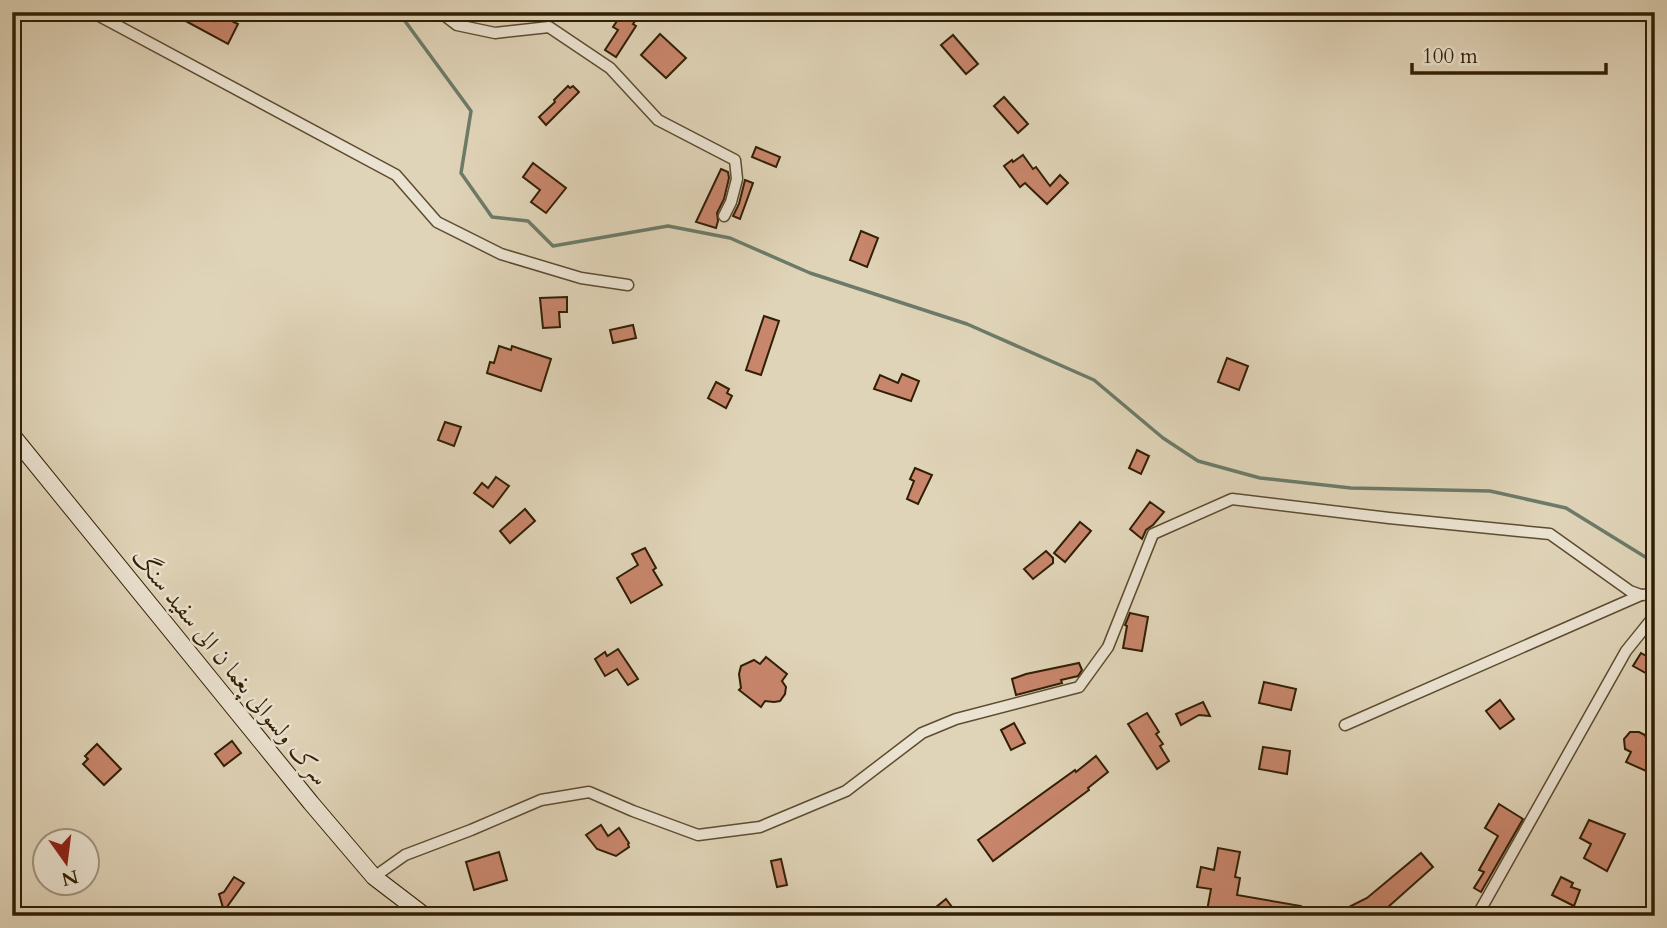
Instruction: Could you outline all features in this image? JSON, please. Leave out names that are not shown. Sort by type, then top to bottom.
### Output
[{"type":"main road","name":"سرک ولسوالی پغما ن الی سفید سنگ","points":[[12,435],[374,877],[425,916]]},
{"type":"street","points":[[92,12],[396,175],[437,222],[491,250],[581,278],[628,285]]},
{"type":"street","points":[[440,12],[457,25],[495,33],[549,27],[610,68],[659,120],[735,160],[737,178],[724,216]]},
{"type":"street","points":[[374,877],[405,855],[541,800],[589,792],[698,835],[760,827],[846,791],[922,733],[957,719],[1079,688],[1108,647],[1153,534],[1232,499],[1550,534],[1641,596]]},
{"type":"street","points":[[1345,725],[1641,596],[1655,594]]},
{"type":"street","points":[[1477,916],[1626,651],[1655,615]]},
{"type":"building","points":[[169,12],[198,12],[214,21],[217,14],[238,24],[228,44]]},
{"type":"building","points":[[623,12],[642,12],[616,57],[605,50],[618,30],[613,27]]},
{"type":"building","points":[[660,34],[686,58],[666,78],[641,55]]},
{"type":"building","points":[[953,35],[978,64],[966,74],[941,45]]},
{"type":"building","points":[[568,86],[573,86],[579,92],[546,125],[539,117]]},
{"type":"building","points":[[1004,97],[1028,124],[1018,133],[994,106]]},
{"type":"building","points":[[756,147],[780,157],[776,167],[752,157]]},
{"type":"building","points":[[1023,155],[1050,186],[1060,175],[1068,183],[1047,204],[1025,183],[1020,187],[1004,166]]},
{"type":"building","points":[[533,163],[566,188],[546,213],[531,202],[540,190],[523,177]]},
{"type":"building","points":[[721,169],[728,172],[729,178],[717,213],[716,228],[696,222]]},
{"type":"building","points":[[745,180],[753,183],[740,219],[733,216]]},
{"type":"building","points":[[861,231],[878,238],[867,267],[850,260]]},
{"type":"building","points":[[567,297],[567,312],[559,312],[560,327],[543,328],[540,298]]},
{"type":"building","points":[[764,316],[779,321],[761,375],[746,370]]},
{"type":"building","points":[[633,325],[636,338],[613,343],[610,330]]},
{"type":"building","points":[[499,346],[511,350],[512,346],[551,359],[541,391],[487,373],[490,362],[494,363]]},
{"type":"building","points":[[1227,358],[1248,366],[1239,390],[1218,382]]},
{"type":"building","points":[[902,374],[919,381],[911,401],[874,389],[880,375],[898,383]]},
{"type":"building","points":[[716,382],[729,389],[727,393],[732,396],[726,408],[708,398]]},
{"type":"building","points":[[445,422],[461,427],[454,446],[438,440]]},
{"type":"building","points":[[1137,450],[1149,456],[1141,474],[1129,468]]},
{"type":"building","points":[[915,468],[932,475],[918,504],[907,499],[914,481],[910,479]]},
{"type":"building","points":[[496,477],[509,486],[493,507],[474,493],[482,483],[488,488]]},
{"type":"building","points":[[1150,502],[1164,512],[1146,530],[1142,539],[1130,529]]},
{"type":"building","points":[[525,509],[535,521],[510,543],[500,531]]},
{"type":"building","points":[[1080,522],[1091,531],[1065,562],[1054,553]]},
{"type":"building","points":[[645,548],[662,585],[631,603],[617,578],[638,565],[632,554]]},
{"type":"building","points":[[1046,551],[1053,558],[1053,563],[1033,579],[1024,569]]},
{"type":"building","points":[[1130,613],[1148,617],[1142,651],[1123,648],[1125,625]]},
{"type":"building","points":[[618,649],[638,679],[628,685],[617,669],[605,676],[595,659],[605,652],[607,656]]},
{"type":"building","points":[[1641,653],[1655,661],[1655,670],[1651,676],[1633,666]]},
{"type":"building","points":[[766,657],[787,674],[782,681],[786,687],[780,701],[765,701],[761,707],[739,690],[739,674],[741,666],[754,660],[760,664]]},
{"type":"building","points":[[1079,663],[1082,670],[1078,676],[1016,695],[1012,679]]},
{"type":"building","points":[[1264,682],[1296,689],[1291,710],[1259,703]]},
{"type":"building","points":[[1500,700],[1514,719],[1500,729],[1486,711]]},
{"type":"building","points":[[1203,702],[1210,716],[1199,715],[1181,725],[1176,714]]},
{"type":"building","points":[[1147,713],[1159,732],[1156,734],[1163,744],[1160,746],[1169,761],[1157,769],[1128,724]]},
{"type":"building","points":[[1014,723],[1025,743],[1011,750],[1001,730]]},
{"type":"building","points":[[1630,732],[1639,732],[1645,735],[1647,741],[1655,744],[1655,775],[1626,762],[1631,752],[1625,749],[1624,739]]},
{"type":"building","points":[[232,741],[241,753],[224,766],[215,754]]},
{"type":"building","points":[[97,744],[121,769],[104,785],[83,764],[88,759],[85,756]]},
{"type":"building","points":[[1263,747],[1290,751],[1287,774],[1259,769]]},
{"type":"building","points":[[1096,756],[1108,772],[1088,788],[1089,790],[993,861],[978,840]]},
{"type":"building","points":[[1499,804],[1523,819],[1481,892],[1474,888],[1484,872],[1479,870],[1498,836],[1485,828]]},
{"type":"building","points":[[1589,820],[1625,834],[1607,871],[1584,858],[1591,844],[1580,838]]},
{"type":"building","points":[[601,825],[608,836],[619,828],[629,847],[616,856],[597,849],[586,835]]},
{"type":"building","points":[[1218,848],[1240,852],[1235,877],[1240,878],[1237,895],[1301,906],[1301,916],[1206,916],[1211,889],[1197,887],[1201,867],[1214,870]]},
{"type":"building","points":[[499,852],[507,880],[474,890],[466,862]]},
{"type":"building","points":[[1421,853],[1433,867],[1378,916],[1331,916],[1367,898]]},
{"type":"building","points":[[781,859],[787,885],[777,887],[771,861]]},
{"type":"building","points":[[234,877],[244,883],[224,911],[219,894],[224,892]]},
{"type":"building","points":[[1561,877],[1573,883],[1571,887],[1580,890],[1574,906],[1552,895]]},
{"type":"building","points":[[946,899],[955,911],[948,916],[925,916]]},
{"type":"waterway","points":[[396,12],[471,111],[461,173],[492,217],[528,221],[553,246],[668,226],[730,238],[810,273],[967,324],[1094,380],[1163,438],[1198,461],[1260,478],[1351,488],[1490,491],[1566,508],[1655,563]]}]
